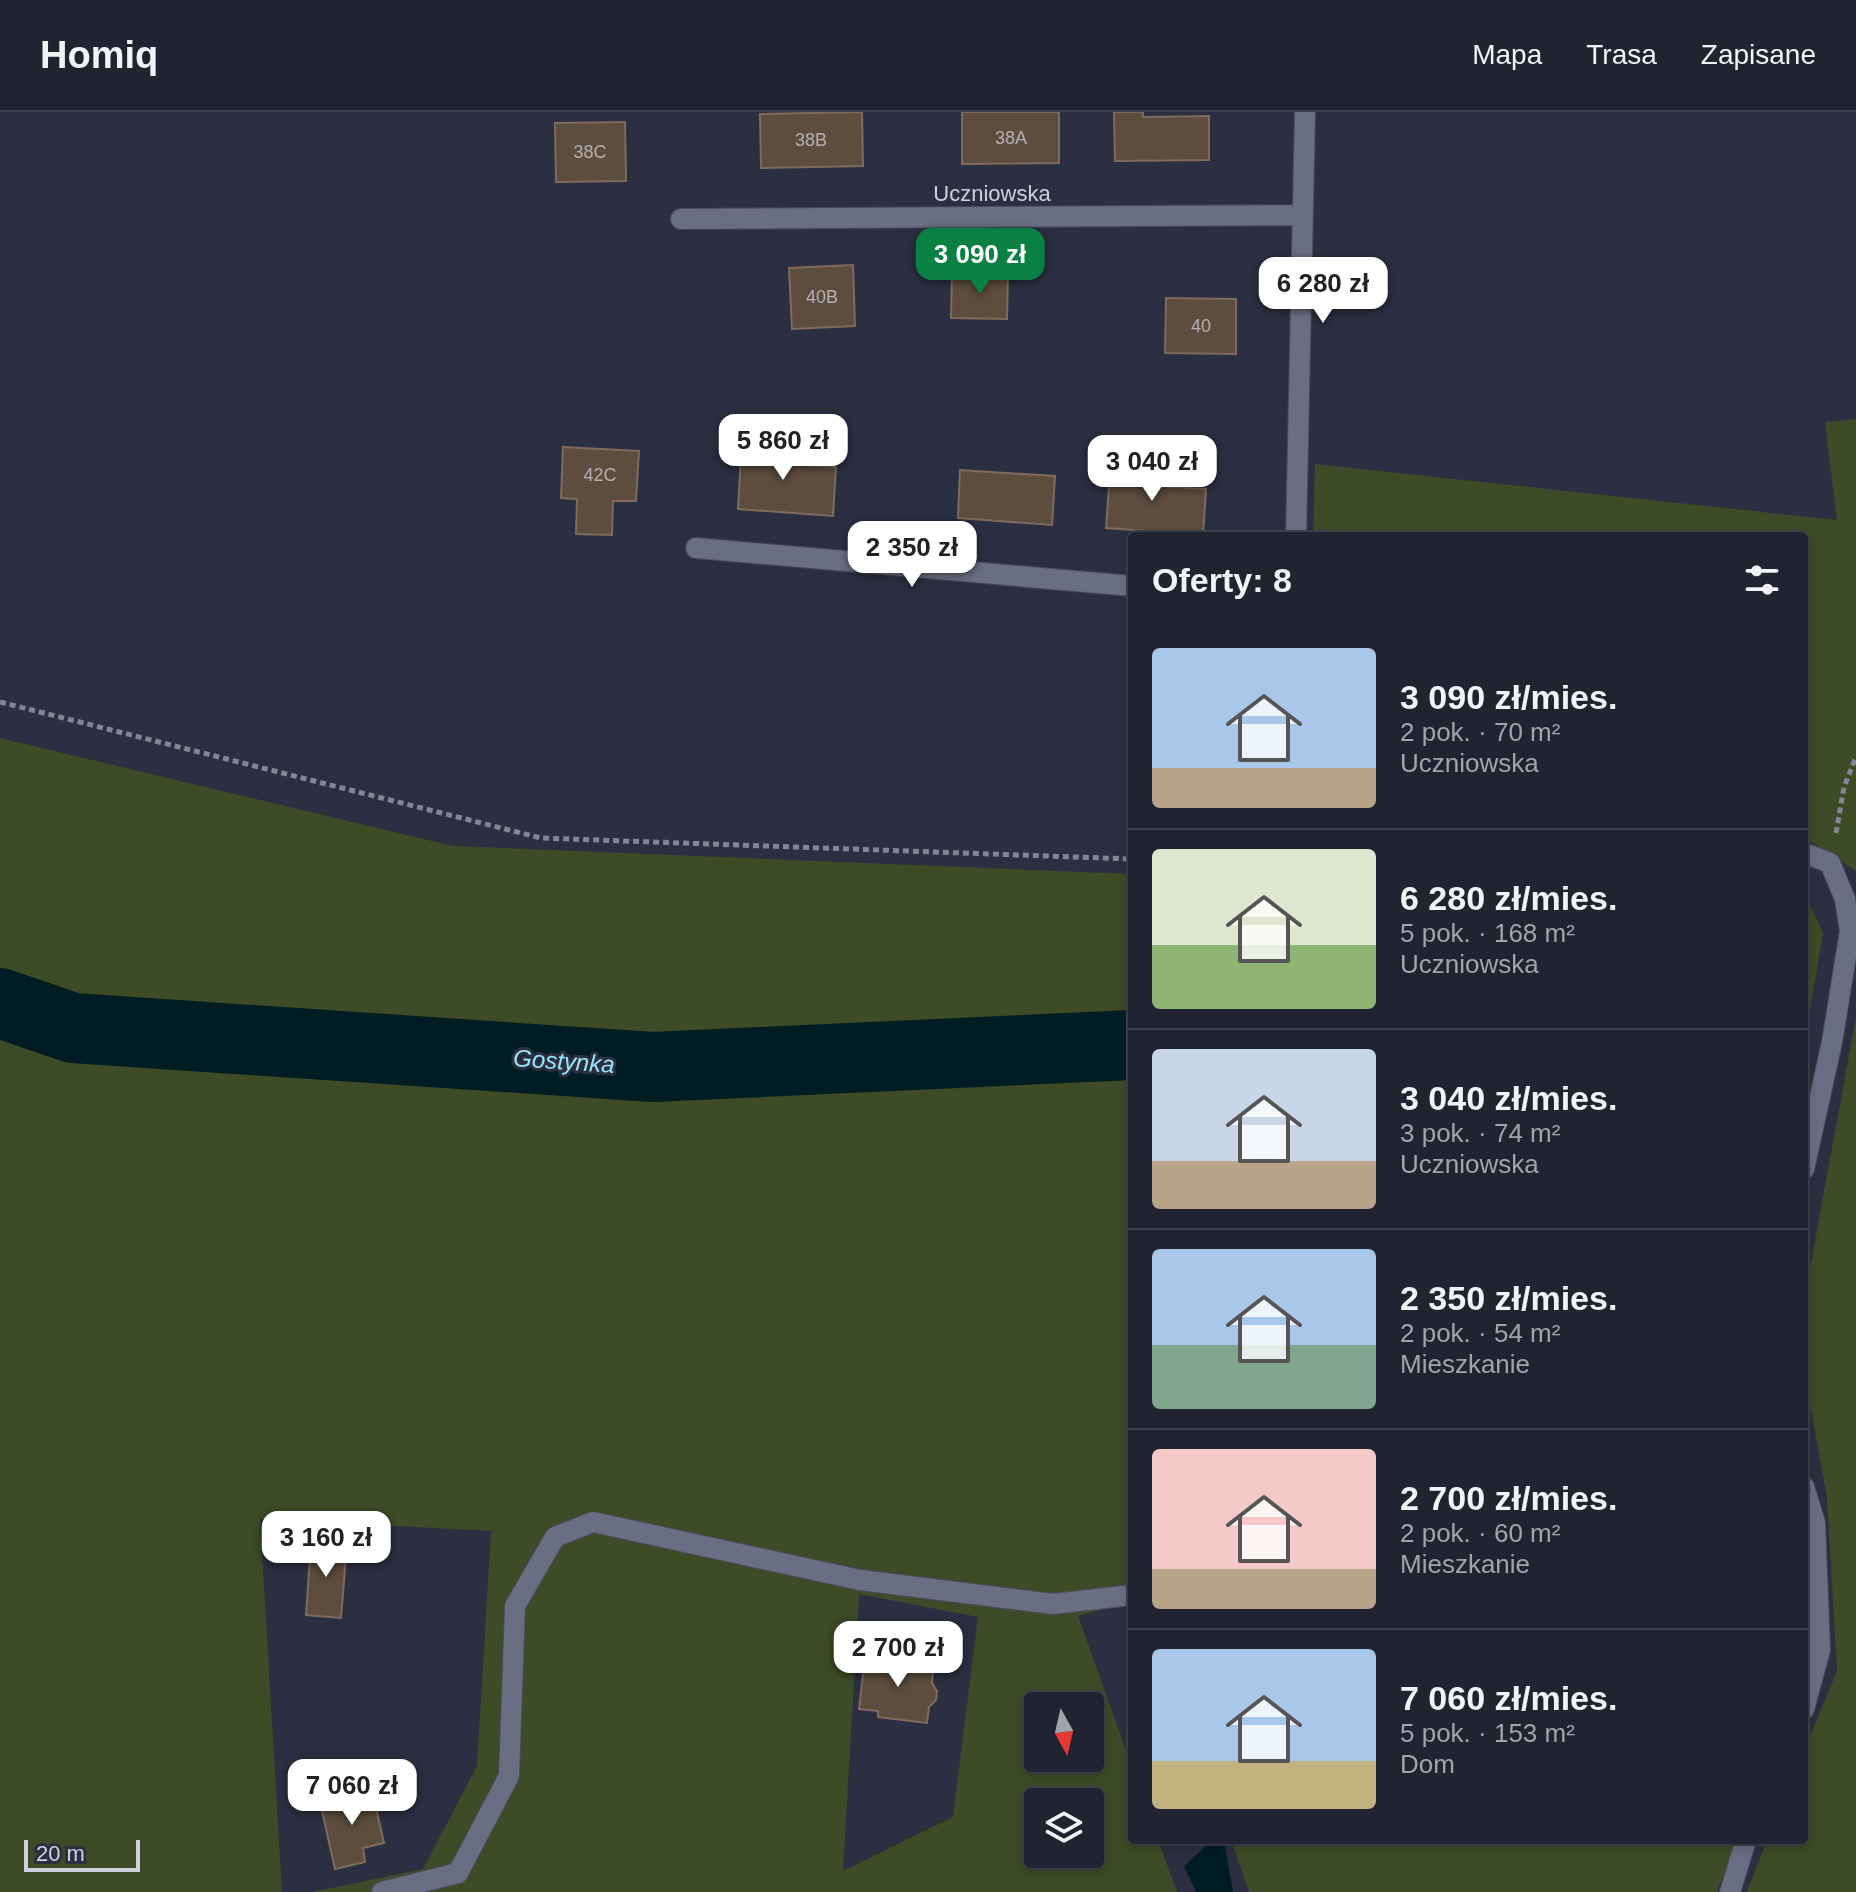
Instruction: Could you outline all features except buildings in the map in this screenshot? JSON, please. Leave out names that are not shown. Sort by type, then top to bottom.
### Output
[{"type":"street","points":[[1296,532],[1305,112]]},
{"type":"street","name":"Uczniowska","points":[[681,219],[1303,215]]},
{"type":"street","points":[[696,548],[1128,586]]},
{"type":"street","points":[[1808,855],[1830,863],[1845,899],[1850,931],[1832,1042],[1808,1151]]},
{"type":"street","points":[[1808,1500],[1815,1523],[1820,1650],[1808,1694]]},
{"type":"street","points":[[382,1892],[458,1873],[509,1776],[515,1606],[555,1537],[593,1522],[860,1580],[1053,1604],[1128,1595]]},
{"type":"street","points":[[1730,1892],[1745,1844]]},
{"type":"path","points":[[0,702],[541,838],[1128,859]]},
{"type":"path","points":[[1830,863],[1844,787],[1856,757]]},
{"type":"green space","points":[[1856,419],[1856,871],[1808,840],[1808,532],[1313,532],[1315,464],[1837,520],[1825,422]]},
{"type":"green space","points":[[0,738],[453,846],[1128,874],[1128,1603],[1078,1616],[1128,1756],[1128,1844],[1159,1844],[1177,1892],[312,1892],[423,1869],[477,1766],[491,1531],[260,1519],[282,1892],[0,1892]],"holes":[[[859,1594],[978,1617],[953,1817],[843,1871]]]},
{"type":"green space","points":[[1808,901],[1823,933],[1808,1022]]},
{"type":"green space","points":[[1856,1017],[1856,1892],[1747,1892],[1765,1844],[1808,1844],[1808,1741],[1837,1671],[1827,1497],[1808,1394],[1808,1279]]},
{"type":"green space","points":[[1232,1844],[1735,1844],[1717,1892],[1249,1892]]},
{"type":"water","points":[[1206,1846],[1225,1846],[1233,1892],[1196,1892],[1184,1866]]},
{"type":"waterway","name":"Gostynka","points":[[0,1003],[73,1028],[653,1067],[1128,1045]]}]
